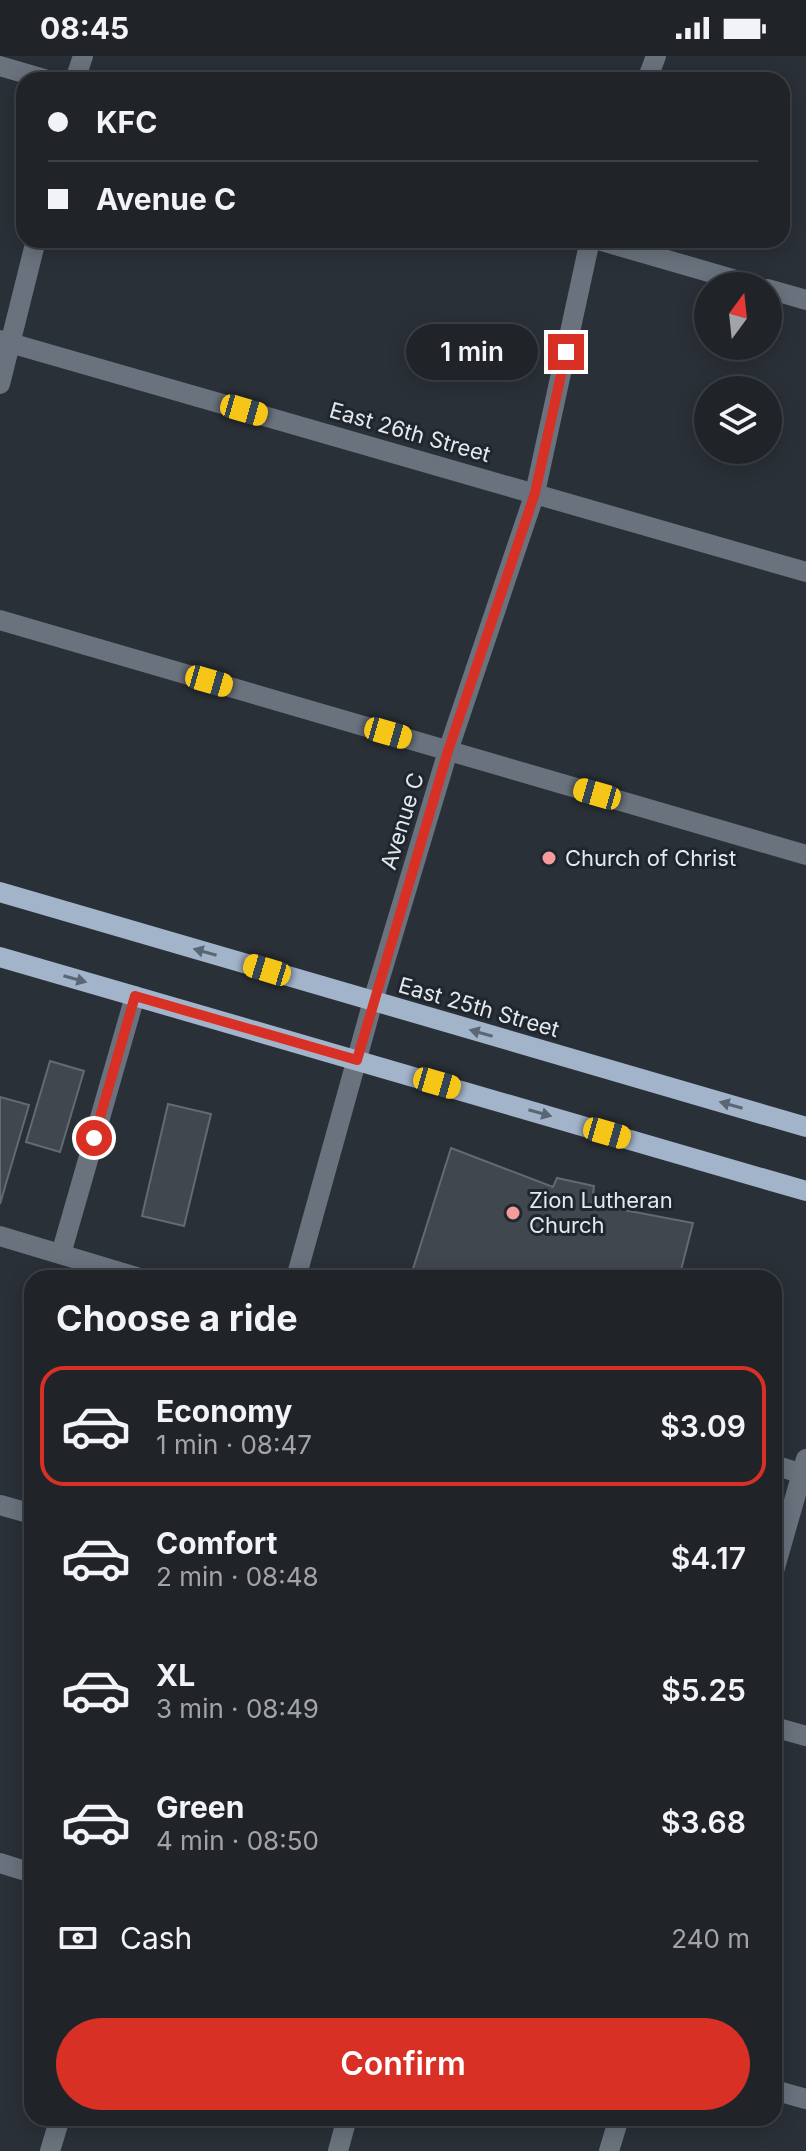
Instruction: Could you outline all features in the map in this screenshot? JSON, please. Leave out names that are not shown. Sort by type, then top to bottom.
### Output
[{"type":"main road","name":"East 25th Street","points":[[0,892],[806,1127]]},
{"type":"main road","points":[[0,957],[806,1191]]},
{"type":"street","points":[[0,66],[21,72]]},
{"type":"street","points":[[0,384],[6,341],[34,248]]},
{"type":"street","name":"Avenue C","points":[[298,1270],[373,1001],[448,751],[535,493],[588,248]]},
{"type":"street","points":[[626,248],[709,272]]},
{"type":"street","points":[[782,293],[806,300]]},
{"type":"street","name":"East 26th Street","points":[[6,341],[806,572]]},
{"type":"street","points":[[0,620],[806,855]]},
{"type":"street","points":[[61,1254],[135,996]]},
{"type":"street","points":[[0,1236],[114,1270]]},
{"type":"street","points":[[782,1466],[805,1469],[782,1545]]},
{"type":"street","points":[[0,1505],[24,1512]]},
{"type":"street","points":[[782,1729],[806,1736]]},
{"type":"street","points":[[0,1863],[24,1870]]},
{"type":"street","points":[[782,2092],[806,2099]]},
{"type":"street","points":[[50,2151],[58,2126]]},
{"type":"street","points":[[338,2151],[345,2126]]},
{"type":"street","points":[[609,2151],[617,2126]]},
{"type":"building","points":[[50,1061],[84,1071],[60,1152],[26,1142]]},
{"type":"building","points":[[0,1097],[29,1105],[0,1204]]},
{"type":"building","points":[[168,1104],[211,1114],[184,1226],[142,1216]]},
{"type":"building","points":[[451,1148],[553,1187],[557,1178],[594,1186],[592,1204],[693,1223],[681,1270],[413,1270]]},
{"type":"place","name":"Church of Christ","points":[[549,858]]},
{"type":"place","name":"Zion Lutheran Church","points":[[513,1213]]},
{"type":"route","points":[[94,1138],[135,996],[357,1060],[448,751],[535,493],[566,352]]}]
